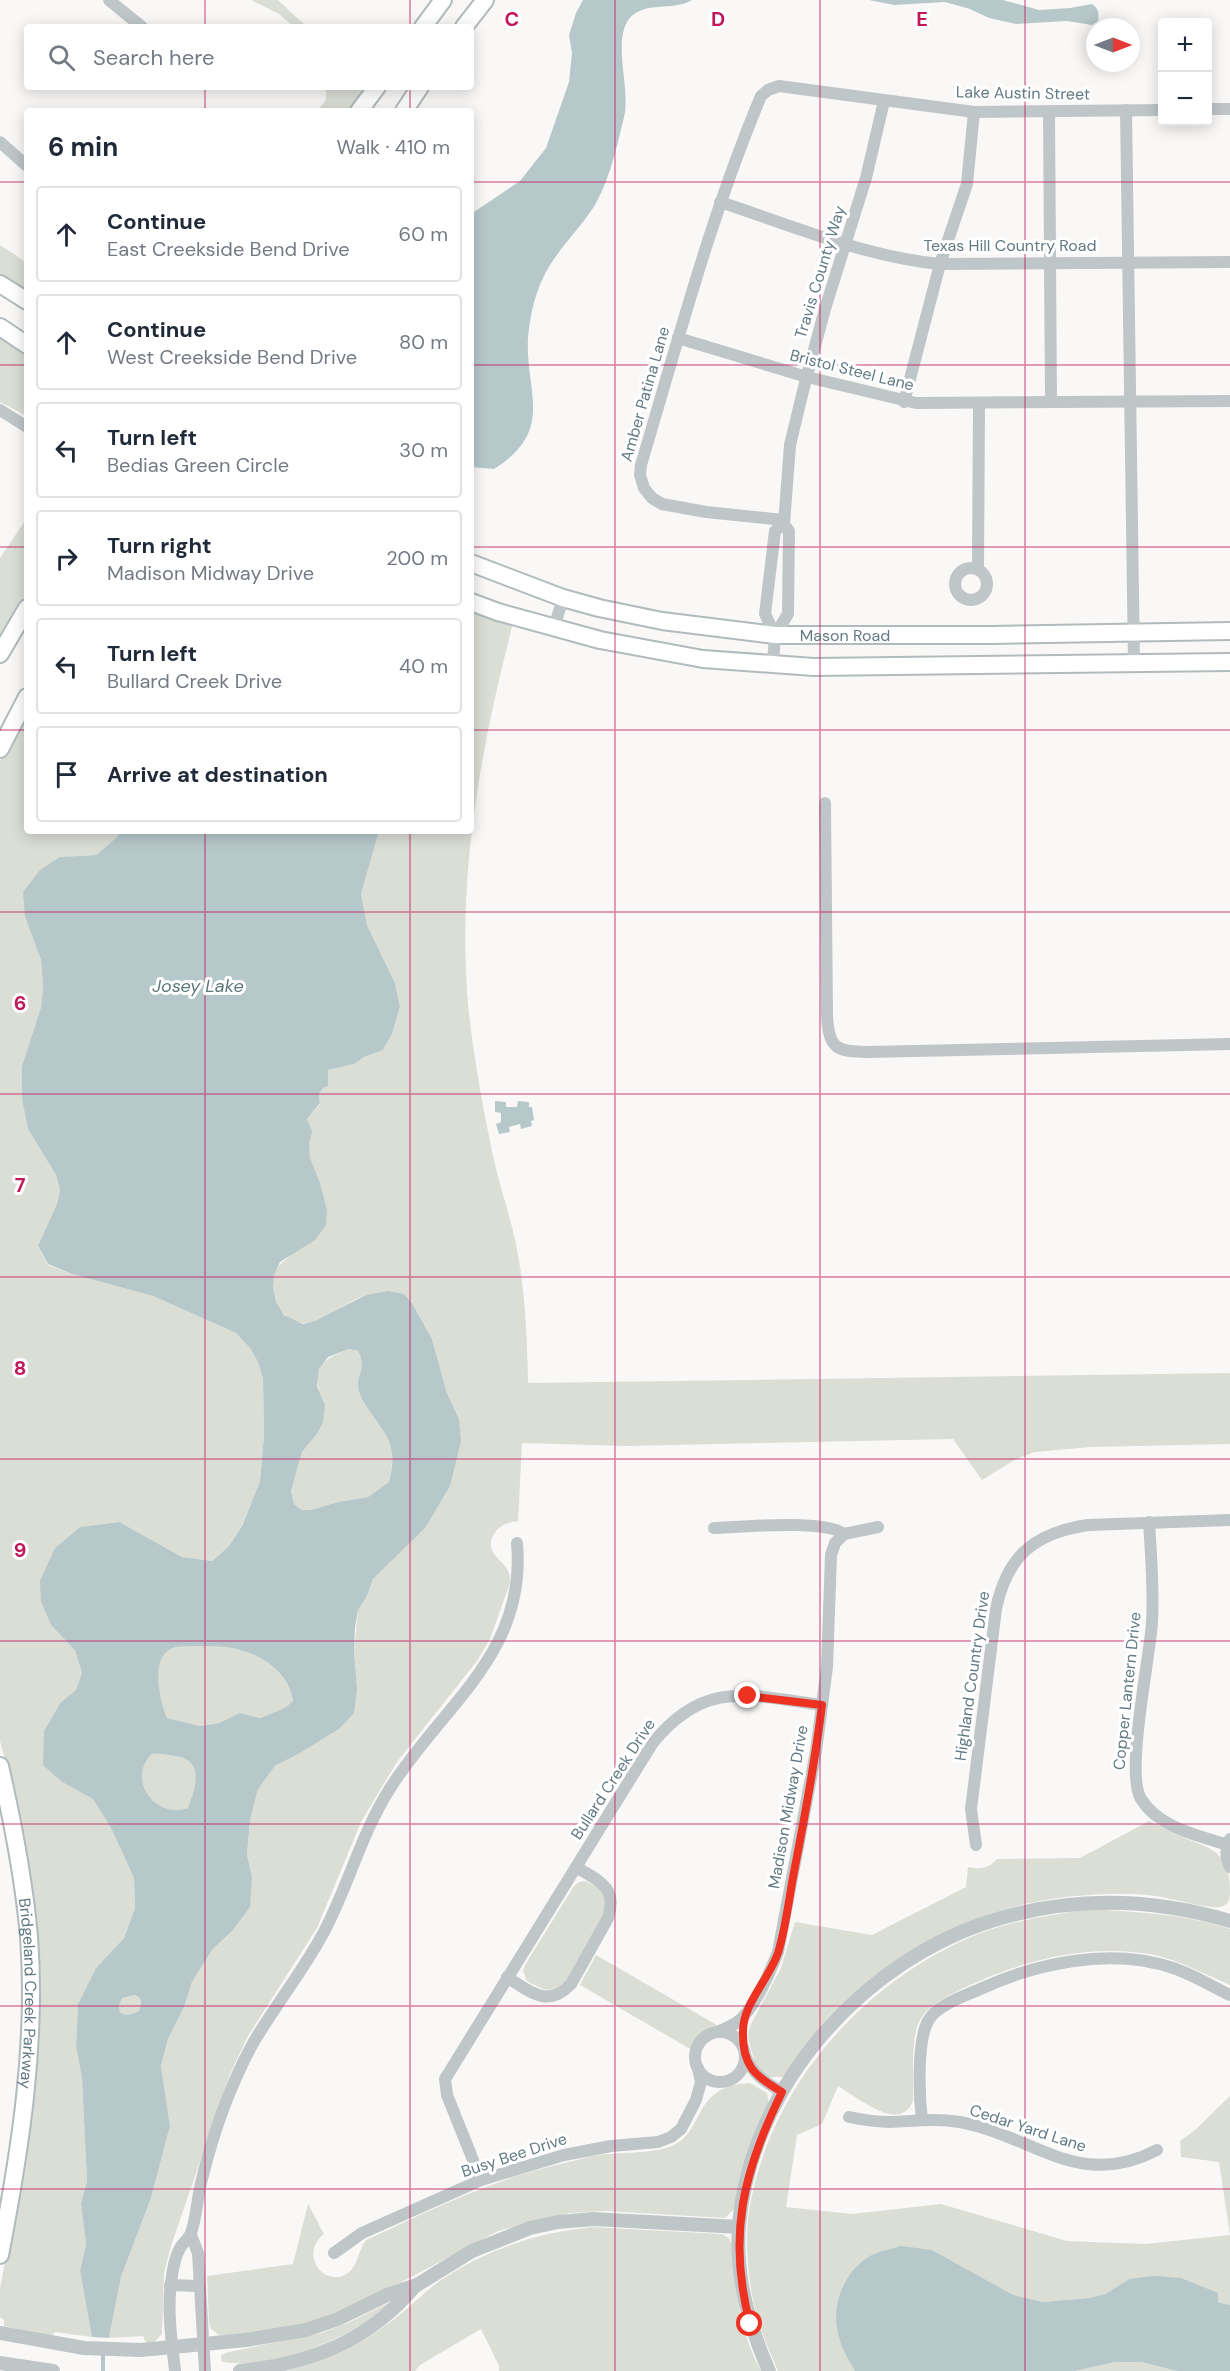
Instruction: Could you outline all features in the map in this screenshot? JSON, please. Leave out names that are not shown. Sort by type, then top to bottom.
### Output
[{"type":"main road","points":[[425,24],[443,0]]},
{"type":"main road","points":[[466,24],[484,0]]},
{"type":"main road","points":[[361,108],[375,90]]},
{"type":"main road","points":[[406,108],[418,90]]},
{"type":"main road","points":[[0,284],[24,299]]},
{"type":"main road","points":[[0,327],[24,343]]},
{"type":"main road","name":"Mason Road","points":[[474,564],[563,598],[662,621],[775,635],[1230,631]]},
{"type":"main road","name":"Mason Road","points":[[474,603],[600,640],[703,659],[814,667],[1230,662]]},
{"type":"main road","points":[[0,654],[24,613]]},
{"type":"main road","points":[[0,749],[24,702]]},
{"type":"main road","name":"Bridgeland Creek Parkway","points":[[0,1766],[21,1870],[29,1938],[30,2000],[28,2061],[21,2136],[0,2255]]},
{"type":"street","points":[[109,0],[138,24]]},
{"type":"street","name":"Lake Austin Street","points":[[720,202],[762,96],[768,90],[779,87],[974,112],[1158,110]]},
{"type":"street","name":"Travis County Way","points":[[775,635],[788,614],[789,531],[784,522],[790,445],[845,242],[866,178],[884,100]]},
{"type":"street","points":[[1212,109],[1230,109]]},
{"type":"street","points":[[1126,110],[1134,663]]},
{"type":"street","points":[[904,402],[940,264],[967,184],[974,112]]},
{"type":"street","points":[[1049,112],[1051,402]]},
{"type":"street","points":[[0,142],[24,163]]},
{"type":"street","name":"Texas Hill Country Road","points":[[720,202],[845,242],[917,262],[940,264],[1230,262]]},
{"type":"street","name":"Amber Patina Lane","points":[[720,202],[641,465],[641,482],[647,494],[662,504],[784,522]]},
{"type":"street","name":"Bristol Steel Lane","points":[[678,338],[807,377],[916,404],[1230,401]]},
{"type":"street","points":[[978,569],[979,403]]},
{"type":"street","points":[[0,410],[24,425]]},
{"type":"street","name":"Travis County Way","points":[[775,635],[765,614],[775,531],[784,522]]},
{"type":"street","points":[[554,628],[563,598]]},
{"type":"street","points":[[774,663],[775,635]]},
{"type":"street","points":[[825,803],[827,1016],[828,1034],[832,1044],[844,1051],[868,1052],[1230,1044]]},
{"type":"street","name":"Highland Country Drive","points":[[976,1845],[971,1809],[996,1609],[1007,1572],[1026,1550],[1053,1532],[1088,1525],[1230,1520]]},
{"type":"street","name":"Copper Lantern Drive","points":[[1149,1522],[1152,1624],[1135,1763],[1139,1795],[1147,1807],[1174,1827],[1229,1842]]},
{"type":"street","points":[[714,1528],[820,1526],[834,1528],[844,1534],[878,1527]]},
{"type":"street","name":"Madison Midway Drive","points":[[744,2051],[743,2028],[748,2011],[773,1966],[781,1942],[811,1784],[822,1705],[829,1626],[831,1556],[835,1544],[844,1534]]},
{"type":"street","points":[[175,2371],[170,2285],[180,2248],[191,2235],[202,2179],[234,2085],[267,2019],[310,1956],[326,1927],[360,1848],[388,1791],[423,1741],[472,1684],[497,1644],[518,1585],[517,1544]]},
{"type":"street","name":"Bullard Creek Drive","points":[[481,2180],[447,2095],[446,2079],[652,1744],[679,1715],[711,1699],[728,1696],[822,1705]]},
{"type":"street","points":[[1229,1842],[1227,1861],[1230,1867]]},
{"type":"street","points":[[507,1977],[535,1995],[545,1997],[554,1997],[563,1993],[571,1984],[609,1917],[612,1906],[607,1888],[600,1881],[576,1867]]},
{"type":"street","points":[[769,2371],[750,2324],[743,2295],[739,2259],[739,2227],[744,2193],[754,2157],[782,2092],[821,2036],[849,2006],[909,1960],[947,1939],[993,1920],[1044,1908],[1115,1901],[1194,1910],[1230,1920]]},
{"type":"street","points":[[922,2120],[920,2081],[923,2035],[927,2023],[932,2015],[942,2008],[994,1982],[1066,1962],[1137,1960],[1173,1968],[1230,1995]]},
{"type":"street","name":"Madison Midway Drive","points":[[718,2032],[738,2022],[748,2011]]},
{"type":"street","points":[[762,2081],[709,2079],[698,2068],[695,2060],[699,2044],[704,2038],[718,2032],[734,2036],[744,2051],[748,2064],[762,2081],[782,2092]]},
{"type":"street","points":[[727,2081],[742,2070],[744,2051]]},
{"type":"street","name":"Busy Bee Drive","points":[[334,2253],[362,2233],[481,2180],[564,2155],[611,2146],[664,2140],[681,2129],[696,2100],[701,2082],[698,2068]]},
{"type":"street","name":"Busy Bee Drive","points":[[696,2100],[727,2081]]},
{"type":"street","name":"Cedar Yard Lane","points":[[849,2117],[874,2121],[957,2121],[978,2126],[1084,2165],[1119,2165],[1139,2160],[1157,2150]]},
{"type":"street","points":[[0,2333],[84,2348],[141,2350],[246,2340],[306,2330],[338,2319],[387,2295],[417,2285],[472,2251],[530,2228],[558,2222],[623,2219],[739,2227]]},
{"type":"street","points":[[191,2235],[198,2253],[206,2371]]},
{"type":"street","points":[[170,2285],[199,2286]]},
{"type":"street","points":[[240,2371],[284,2365],[337,2347],[379,2323],[396,2309],[417,2285]]},
{"type":"street","points":[[0,2363],[53,2371]]},
{"type":"shaded area","points":[[251,0],[278,0],[304,24],[291,24],[279,14]]},
{"type":"shaded area","points":[[326,90],[366,90],[352,108],[319,108],[326,100]]},
{"type":"shaded area","points":[[0,245],[24,261],[24,294],[0,279]]},
{"type":"shaded area","points":[[0,335],[24,351],[24,414],[0,402]]},
{"type":"shaded area","points":[[24,522],[24,598],[0,638],[0,558]]},
{"type":"shaded area","points":[[474,610],[513,623],[501,669],[474,812]]},
{"type":"shaded area","points":[[24,716],[24,834],[119,834],[96,855],[60,857],[25,917],[41,960],[43,986],[41,1007],[22,1066],[28,1129],[56,1175],[60,1190],[57,1204],[38,1247],[48,1265],[72,1274],[153,1296],[236,1333],[250,1348],[258,1362],[263,1379],[264,1435],[260,1481],[242,1525],[228,1547],[212,1561],[182,1557],[118,1522],[80,1527],[55,1548],[41,1602],[51,1625],[75,1649],[82,1673],[76,1690],[61,1702],[62,1782],[93,1799],[111,1828],[134,1878],[135,1908],[124,1938],[96,1968],[78,2004],[76,2046],[82,2079],[87,2181],[81,2204],[86,2244],[80,2271],[92,2337],[55,2332],[52,2336],[4,2326],[4,2320],[0,2317],[0,2289],[17,2197],[33,2056],[7,1769],[0,1741],[0,761]]},
{"type":"shaded area","points":[[378,834],[472,834],[466,908],[465,956],[468,1004],[481,1096],[494,1162],[515,1239],[521,1275],[528,1383],[1230,1373],[1230,1444],[1091,1447],[1035,1452],[1016,1459],[982,1480],[953,1439],[626,1446],[522,1443],[518,1521],[498,1529],[491,1543],[493,1553],[508,1571],[510,1583],[490,1639],[477,1661],[397,1762],[380,1790],[361,1822],[317,1928],[248,2036],[230,2074],[171,2246],[164,2273],[162,2334],[153,2343],[146,2343],[143,2336],[109,2338],[121,2277],[151,2198],[170,2126],[161,2066],[168,2039],[184,2007],[192,1982],[212,1950],[232,1931],[252,1877],[247,1855],[250,1820],[258,1789],[275,1766],[339,1729],[354,1654],[358,1610],[367,1596],[373,1579],[425,1527],[450,1486],[459,1419],[447,1393],[432,1339],[412,1303],[404,1294],[371,1294],[355,1300],[320,1320],[304,1323],[287,1317],[276,1303],[273,1294],[274,1275],[301,1240],[320,1183],[310,1159],[310,1130],[307,1119],[320,1104],[319,1094],[323,1088],[328,1086],[328,1070],[354,1064],[364,1057],[383,1050],[392,1034],[400,1007],[395,983],[367,925],[361,894]]},
{"type":"shaded area","points":[[349,1349],[358,1351],[361,1358],[362,1367],[358,1387],[361,1396],[386,1435],[392,1450],[389,1482],[368,1497],[302,1510],[294,1504],[291,1491],[302,1452],[317,1434],[325,1405],[318,1384],[319,1369],[329,1359]]},
{"type":"shaded area","points":[[178,1647],[226,1647],[259,1657],[277,1671],[290,1690],[293,1701],[282,1709],[260,1718],[240,1713],[219,1723],[200,1726],[167,1718],[161,1701],[158,1680],[158,1669],[165,1653]]},
{"type":"shaded area","points":[[152,1754],[175,1756],[192,1763],[196,1776],[188,1808],[175,1810],[164,1808],[148,1794],[143,1785],[142,1774]]},
{"type":"shaded area","points":[[1149,1821],[1208,1848],[1222,1859],[1229,1878],[1230,1895],[1226,1904],[1214,1907],[1156,1896],[1110,1894],[1065,1897],[1001,1910],[939,1935],[883,1969],[833,2012],[783,2077],[769,2077],[761,2072],[755,2063],[748,2033],[781,1968],[795,1922],[872,1935],[966,1887],[968,1867],[984,1868],[997,1859],[1080,1858]]},
{"type":"shaded area","points":[[586,1881],[603,1891],[607,1911],[564,1984],[550,1990],[527,1981],[523,1971],[525,1965],[574,1886]]},
{"type":"shaded area","points":[[1089,1909],[1178,1917],[1230,1929],[1230,1985],[1160,1956],[1126,1951],[1102,1951],[1034,1962],[989,1977],[955,1992],[935,2004],[920,2020],[914,2048],[913,2101],[907,2110],[898,2114],[889,2114],[867,2104],[838,2086],[822,2124],[797,2135],[786,2207],[852,2214],[941,2204],[1067,2241],[1145,2244],[1230,2235],[1230,2305],[1129,2279],[1105,2294],[1089,2298],[1043,2302],[1013,2296],[932,2250],[852,2366],[855,2371],[778,2371],[760,2327],[752,2295],[747,2252],[748,2224],[760,2166],[777,2123],[799,2082],[828,2044],[860,2010],[896,1980],[936,1954],[978,1934],[1005,1925]]},
{"type":"shaded area","points":[[596,1955],[722,2028],[703,2035],[692,2050],[580,1985]]},
{"type":"shaded area","points":[[135,1995],[140,1998],[139,2011],[127,2015],[122,2014],[119,2006],[122,1998]]},
{"type":"shaded area","points":[[750,2083],[767,2093],[769,2106],[748,2153],[735,2208],[725,2218],[605,2211],[569,2213],[498,2231],[349,2310],[297,2327],[234,2335],[219,2335],[211,2329],[207,2276],[293,2264],[308,2204],[324,2234],[317,2242],[314,2260],[323,2273],[331,2277],[339,2277],[351,2270],[366,2240],[483,2188],[588,2157],[669,2147],[681,2141],[689,2132],[708,2101],[717,2092],[731,2086]]},
{"type":"shaded area","points":[[1230,2096],[1230,2235],[1219,2162],[1181,2157],[1180,2141],[1195,2130]]},
{"type":"shaded area","points":[[591,2227],[722,2234],[729,2238],[743,2326],[761,2371],[499,2371],[499,2366],[481,2329],[420,2365],[415,2371],[287,2371],[327,2358],[377,2332],[441,2280],[482,2257],[535,2237]]},
{"type":"shaded area","points":[[390,2302],[392,2306],[374,2318],[312,2349],[267,2361],[222,2362],[221,2355],[229,2352],[321,2333],[348,2323]]},
{"type":"shaded area","points":[[1114,2362],[1141,2362],[1177,2371],[1075,2371]]},
{"type":"water","points":[[583,0],[692,0],[635,13],[624,29],[622,53],[626,106],[608,176],[593,208],[548,268],[533,305],[528,344],[533,403],[532,420],[527,437],[515,453],[494,469],[474,467],[474,212],[520,181],[546,148],[569,82],[572,53],[569,35]]},
{"type":"water","points":[[869,0],[1003,0],[1039,10],[1092,4],[1097,9],[1098,18],[1086,18],[1086,24],[1067,21],[1016,24],[989,18],[970,9],[945,2],[894,5]]},
{"type":"water","name":"Josey Lake","points":[[119,834],[378,834],[361,894],[367,925],[395,983],[400,1007],[392,1034],[383,1050],[364,1057],[354,1064],[328,1070],[328,1086],[323,1088],[319,1094],[320,1103],[307,1119],[312,1131],[309,1144],[310,1158],[327,1210],[326,1225],[315,1240],[280,1262],[274,1275],[273,1288],[276,1302],[284,1315],[303,1324],[315,1321],[366,1295],[388,1291],[404,1294],[412,1303],[432,1339],[447,1393],[459,1419],[461,1441],[450,1486],[425,1528],[373,1579],[367,1596],[358,1610],[355,1628],[354,1654],[357,1689],[354,1713],[339,1729],[275,1766],[258,1789],[250,1820],[247,1855],[252,1877],[250,1907],[232,1931],[212,1950],[192,1982],[184,2007],[168,2039],[161,2066],[170,2126],[151,2198],[121,2277],[109,2338],[92,2337],[80,2271],[86,2244],[81,2204],[87,2181],[82,2079],[76,2046],[78,2004],[96,1968],[124,1938],[135,1908],[134,1878],[111,1828],[93,1799],[62,1782],[43,1765],[44,1731],[61,1702],[76,1690],[82,1673],[75,1650],[51,1625],[41,1602],[40,1581],[55,1548],[80,1527],[119,1522],[182,1557],[212,1561],[228,1547],[242,1526],[260,1481],[264,1435],[263,1379],[258,1362],[250,1348],[236,1333],[153,1296],[72,1274],[48,1264],[38,1246],[57,1204],[60,1190],[56,1175],[28,1129],[22,1098],[22,1066],[41,1007],[43,986],[41,960],[25,917],[23,892],[40,870],[60,857],[96,855]],"holes":[[[349,1349],[358,1351],[361,1358],[362,1367],[358,1382],[361,1396],[386,1435],[392,1450],[389,1482],[368,1497],[302,1510],[294,1504],[291,1491],[302,1452],[317,1434],[323,1422],[325,1405],[317,1386],[319,1369],[328,1357]],[[178,1647],[226,1647],[259,1657],[278,1671],[285,1680],[293,1701],[282,1709],[260,1718],[240,1713],[219,1723],[200,1726],[167,1718],[158,1680],[161,1660],[166,1653]],[[152,1754],[175,1756],[191,1763],[196,1776],[188,1808],[175,1810],[164,1808],[148,1794],[143,1785],[142,1774]],[[135,1995],[140,1998],[139,2011],[127,2015],[122,2014],[119,2006],[122,1998]]]},
{"type":"water","points":[[495,1101],[506,1102],[506,1107],[517,1107],[518,1101],[529,1102],[534,1120],[531,1121],[532,1126],[521,1129],[520,1124],[509,1127],[510,1132],[499,1134],[496,1124],[501,1122],[501,1113],[495,1112]]},
{"type":"water","points":[[901,2246],[932,2250],[1013,2295],[1043,2302],[1089,2298],[1105,2294],[1129,2279],[1154,2276],[1181,2278],[1218,2293],[1218,2302],[1230,2305],[1230,2371],[1177,2371],[1141,2362],[1115,2362],[1075,2371],[855,2371],[842,2346],[837,2326],[836,2314],[841,2291],[852,2271],[870,2256]]},
{"type":"waterway","points":[[103,2353],[103,2371]]},
{"type":"route","points":[[748,1696],[822,1705],[811,1784],[783,1932],[773,1966],[748,2011],[743,2028],[748,2064],[762,2081],[782,2092],[754,2157],[744,2193],[739,2227],[739,2259],[743,2295],[750,2324]]}]
